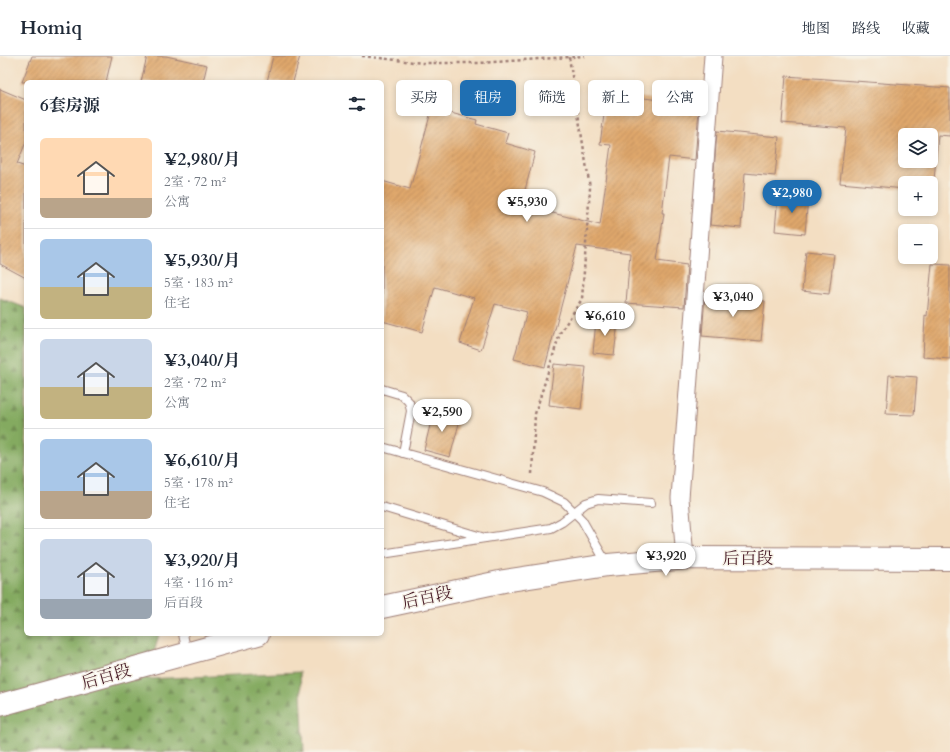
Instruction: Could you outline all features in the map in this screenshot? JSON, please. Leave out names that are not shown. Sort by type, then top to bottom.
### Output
[{"type":"street","points":[[685,558],[680,498],[713,56]]},
{"type":"street","name":"后百段","points":[[384,607],[504,581],[608,565],[685,558],[950,559]]},
{"type":"street","name":"后百段","points":[[0,705],[185,643],[242,636]]},
{"type":"lane","points":[[384,390],[402,395],[409,402],[411,411],[403,453]]},
{"type":"lane","points":[[384,448],[532,488],[564,502],[582,520],[608,565]]},
{"type":"lane","points":[[384,554],[551,528],[562,522],[586,503],[598,499],[651,502]]},
{"type":"lane","points":[[384,508],[487,538]]},
{"type":"path","points":[[362,56],[422,63],[479,63],[585,56]]},
{"type":"path","points":[[532,488],[535,414],[560,333],[582,299],[590,188],[570,57]]},
{"type":"green space","points":[[0,298],[24,307],[24,636],[158,636],[147,679],[300,672],[304,752],[0,752]]},
{"type":"building","points":[[32,56],[112,56],[106,80],[24,80],[24,82],[22,82]]},
{"type":"building","points":[[147,56],[166,56],[207,65],[203,80],[141,80]]},
{"type":"building","points":[[273,56],[300,56],[294,80],[267,80]]},
{"type":"building","points":[[786,76],[950,88],[950,136],[938,135],[938,128],[898,128],[898,168],[935,168],[934,176],[898,176],[898,188],[840,183],[846,128],[782,123]]},
{"type":"building","points":[[0,89],[24,99],[24,147],[17,164],[24,166],[24,277],[0,264]]},
{"type":"building","points":[[644,98],[652,99],[652,116],[698,116],[695,160],[669,157],[662,213],[664,213],[657,261],[687,265],[684,307],[626,303],[630,253],[577,246],[545,367],[514,359],[527,312],[495,304],[481,350],[460,343],[474,298],[435,287],[422,332],[384,322],[384,182],[410,189],[430,116],[452,116],[452,113],[477,120],[476,124],[508,133],[505,143],[535,152],[521,205],[600,225],[611,145],[600,144],[604,116],[644,116]]},
{"type":"building","points":[[717,131],[779,137],[775,176],[745,173],[741,228],[710,225]]},
{"type":"building","points":[[778,194],[808,196],[805,234],[775,231]]},
{"type":"building","points":[[806,251],[834,254],[829,294],[802,291]]},
{"type":"building","points":[[932,264],[950,265],[950,359],[923,357],[925,315],[927,316]]},
{"type":"building","points":[[705,295],[765,301],[761,341],[702,336]]},
{"type":"building","points":[[596,320],[618,322],[614,355],[593,353]]},
{"type":"building","points":[[554,364],[586,367],[581,409],[549,405]]},
{"type":"building","points":[[889,375],[917,377],[914,415],[886,414]]},
{"type":"building","points":[[434,409],[461,416],[450,457],[424,450]]}]
